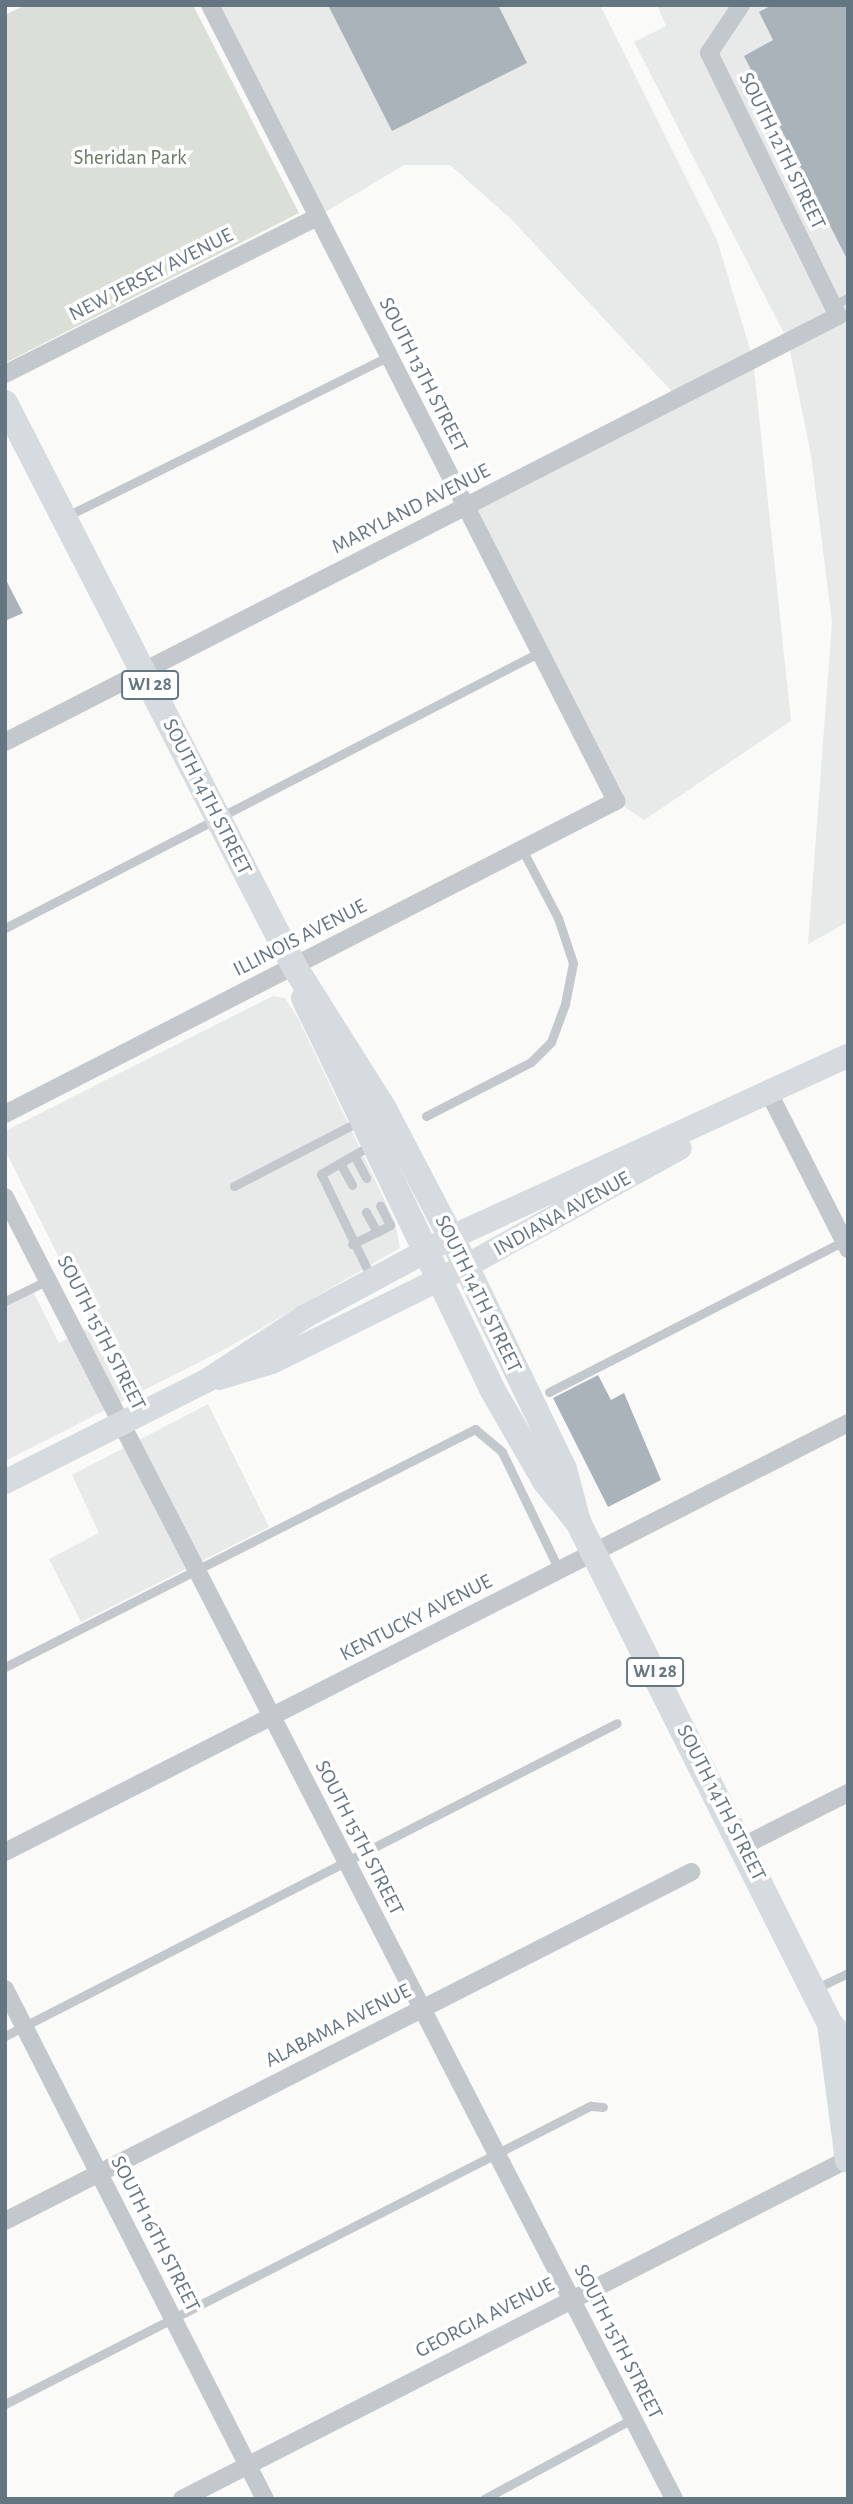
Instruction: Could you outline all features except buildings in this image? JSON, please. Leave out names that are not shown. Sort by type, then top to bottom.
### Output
[{"type":"main road","name":"SOUTH 14TH STREET","points":[[5,403],[294,966],[361,1140],[424,1252],[545,1481],[579,1522]]},
{"type":"main road","name":"SOUTH 14TH STREET","points":[[294,966],[343,1037],[452,1237],[564,1469],[579,1522],[815,1989],[830,2024],[848,2044]]},
{"type":"main road","name":"INDIANA AVENUE","points":[[5,1482],[206,1381],[372,1280],[452,1237],[720,1120],[848,1056]]},
{"type":"main road","name":"INDIANA AVENUE","points":[[206,1381],[272,1362],[466,1266],[614,1187],[720,1120]]},
{"type":"main road","name":"WI 28","points":[[830,2024],[848,2160]]},
{"type":"street","name":"SOUTH 13TH STREET","points":[[210,5],[616,801]]},
{"type":"street","name":"SOUTH 12TH STREET","points":[[739,6],[709,53],[839,307]]},
{"type":"street","name":"NEW JERSEY AVENUE","points":[[5,374],[317,218]]},
{"type":"street","name":"MARYLAND AVENUE","points":[[5,742],[465,507],[839,307]]},
{"type":"street","name":"ILLINOIS AVENUE","points":[[5,1114],[616,801]]},
{"type":"street","points":[[770,1095],[846,1243]]},
{"type":"street","name":"SOUTH 15TH STREET","points":[[5,1197],[674,2499]]},
{"type":"street","name":"KENTUCKY AVENUE","points":[[5,1852],[848,1423]]},
{"type":"street","points":[[743,1846],[848,1793]]},
{"type":"street","name":"ALABAMA AVENUE","points":[[5,2221],[691,1872]]},
{"type":"street","name":"SOUTH 16TH STREET","points":[[5,1989],[265,2499]]},
{"type":"street","name":"GEORGIA AVENUE","points":[[182,2499],[848,2160]]},
{"type":"lane","points":[[64,518],[388,357]]},
{"type":"lane","points":[[5,928],[540,652]]},
{"type":"lane","points":[[426,1116],[531,1062],[551,1042],[565,1004],[573,963],[558,918],[522,849]]},
{"type":"lane","points":[[361,1140],[340,1163],[321,1174],[322,1185],[372,1280]]},
{"type":"lane","points":[[361,1140],[366,1178]]},
{"type":"lane","points":[[234,1186],[361,1140]]},
{"type":"lane","points":[[340,1163],[352,1185]]},
{"type":"lane","points":[[352,1244],[390,1225],[380,1205]]},
{"type":"lane","points":[[366,1212],[377,1232]]},
{"type":"lane","points":[[549,1392],[846,1243]]},
{"type":"lane","points":[[5,1301],[48,1280]]},
{"type":"lane","points":[[5,1667],[475,1429],[502,1452],[559,1570]]},
{"type":"lane","points":[[5,2036],[617,1723]]},
{"type":"lane","points":[[815,1989],[848,1973]]},
{"type":"lane","points":[[5,2404],[590,2106],[603,2107]]},
{"type":"lane","points":[[484,2499],[632,2418]]},
{"type":"shaded area","points":[[210,5],[600,5],[717,240],[753,359],[791,721],[644,820],[616,801],[465,507],[677,397],[511,219],[450,165],[404,165],[317,217]]},
{"type":"shaded area","points":[[657,5],[848,5],[848,922],[808,944],[832,622],[811,455],[788,341],[634,42],[666,26]]},
{"type":"shaded area","points":[[273,996],[285,998],[298,1018],[395,1222],[400,1248],[227,1348],[5,1461],[5,1306],[33,1291],[59,1343],[93,1325],[5,1150],[5,1131]]},
{"type":"shaded area","points":[[208,1404],[269,1527],[81,1622],[49,1559],[99,1533],[72,1475]]},
{"type":"green space","name":"Sheridan Park","points":[[25,5],[193,5],[299,213],[5,363],[5,15]]}]
